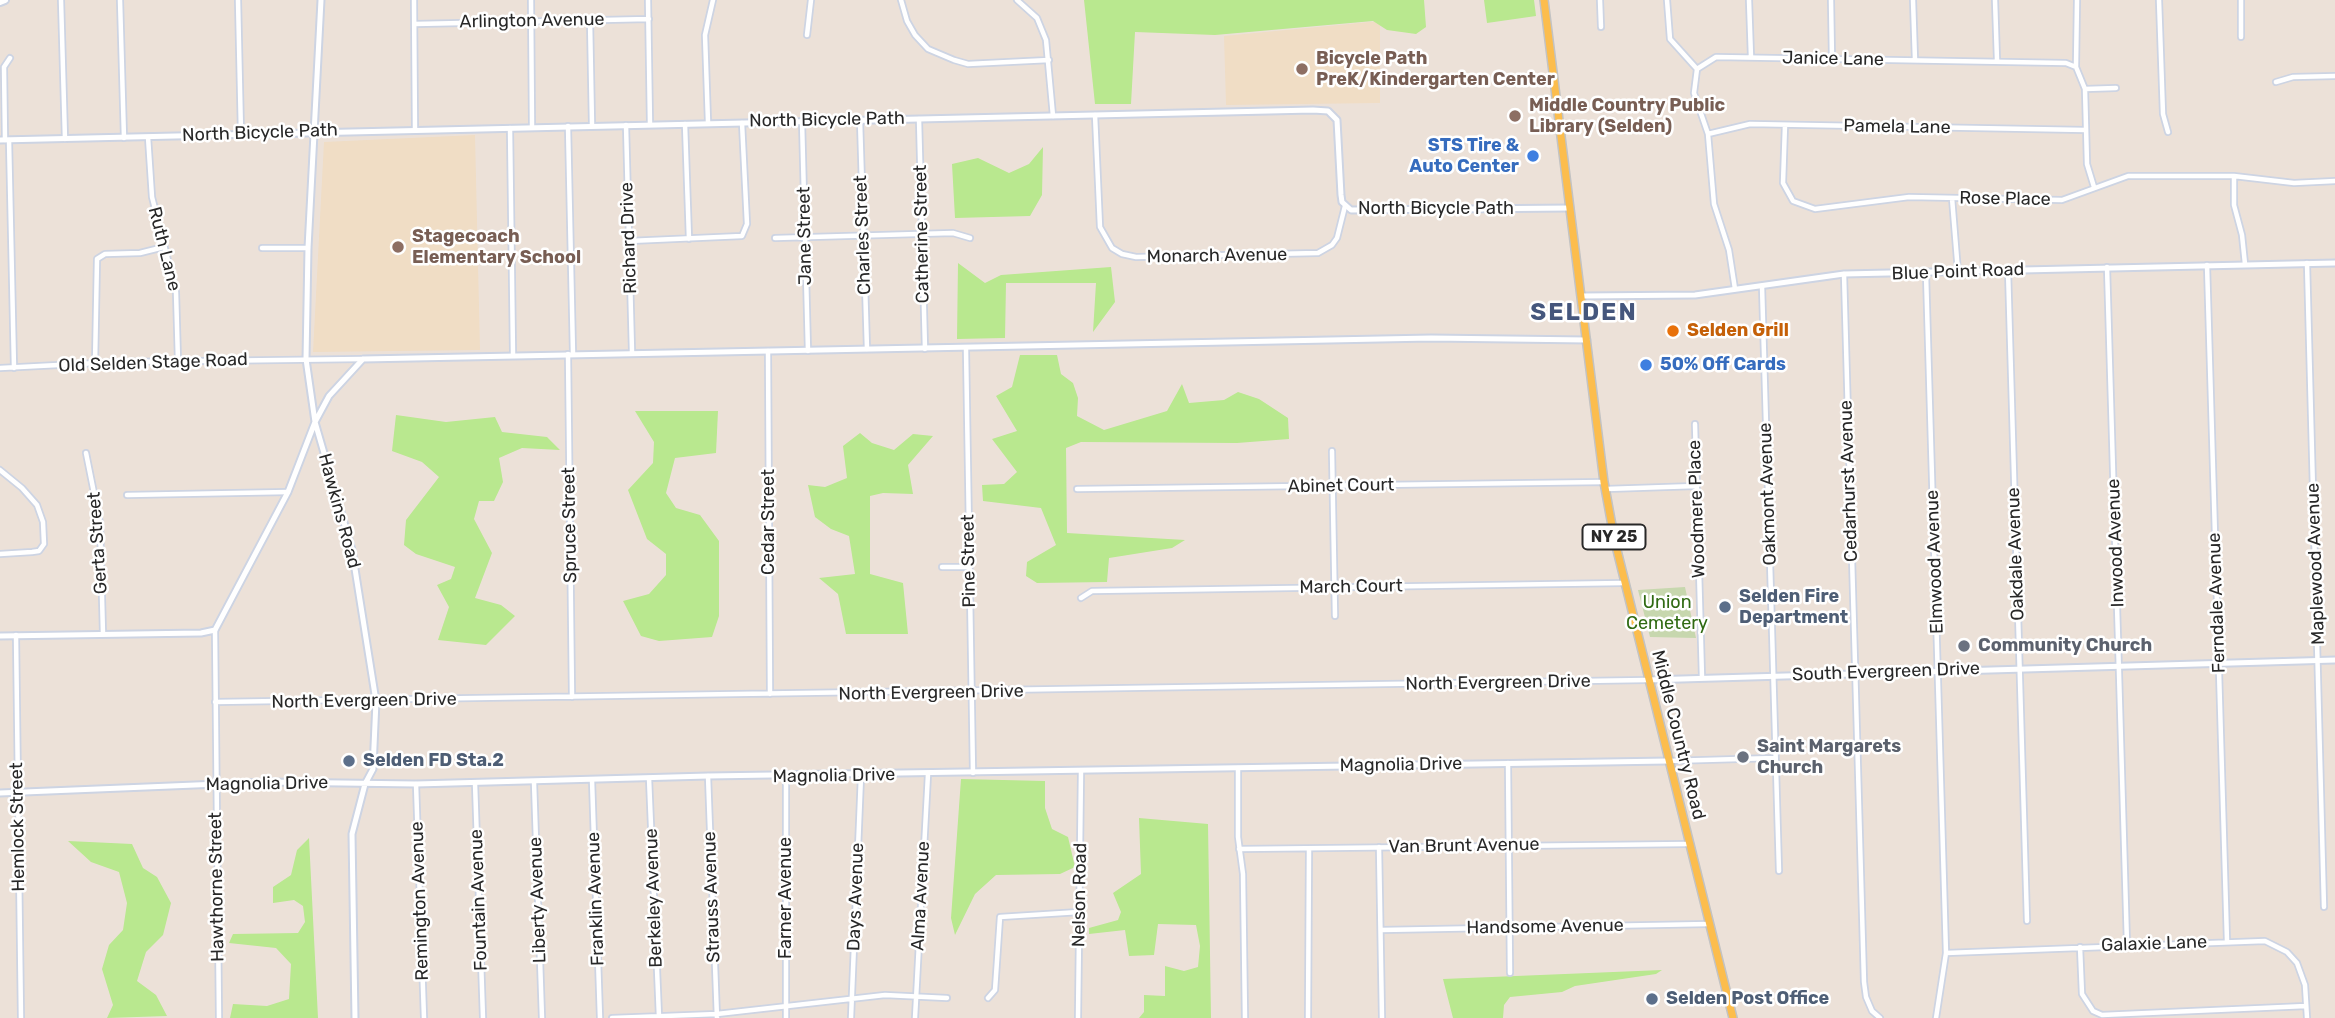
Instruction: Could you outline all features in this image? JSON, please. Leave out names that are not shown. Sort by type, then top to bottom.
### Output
[{"type":"main road","points":[[0,2],[5,0]]},
{"type":"main road","name":"Middle Country Road","points":[[1544,0],[1604,486],[1623,583],[1733,1018]]},
{"type":"street","points":[[61,0],[65,139]]},
{"type":"street","points":[[120,0],[124,138]]},
{"type":"street","points":[[238,0],[241,133]]},
{"type":"street","name":"Hawkins Road","points":[[320,0],[308,248],[306,359],[315,422],[352,550],[367,659],[376,701],[373,769],[365,784],[352,834],[355,1018]]},
{"type":"street","points":[[414,0],[415,128]]},
{"type":"street","points":[[531,0],[532,126]]},
{"type":"street","points":[[648,0],[650,124]]},
{"type":"street","points":[[708,122],[705,35],[713,0]]},
{"type":"street","points":[[807,35],[811,0]]},
{"type":"street","points":[[901,0],[906,21],[915,35],[928,49],[954,60],[968,64],[1049,60]]},
{"type":"street","points":[[1017,0],[1037,18],[1046,40],[1053,116]]},
{"type":"street","points":[[1600,0],[1601,27]]},
{"type":"street","points":[[1667,0],[1670,39],[1697,69],[1694,93],[1709,134],[1714,204],[1729,250],[1735,289]]},
{"type":"street","points":[[1749,0],[1751,57]]},
{"type":"street","points":[[1831,0],[1832,59]]},
{"type":"street","points":[[1913,0],[1915,60]]},
{"type":"street","points":[[1995,0],[1997,60]]},
{"type":"street","points":[[2077,0],[2076,67],[2082,76],[2085,89],[2089,173],[2094,187]]},
{"type":"street","points":[[2159,0],[2163,114],[2168,132]]},
{"type":"street","points":[[2241,0],[2241,37]]},
{"type":"street","name":"Arlington Avenue","points":[[415,24],[649,19]]},
{"type":"street","points":[[590,20],[592,125]]},
{"type":"street","name":"Janice Lane","points":[[1697,69],[1716,57],[2056,61],[2076,67]]},
{"type":"street","points":[[10,58],[5,67],[5,140],[14,368]]},
{"type":"street","points":[[2276,82],[2293,77],[2335,76]]},
{"type":"street","points":[[2085,89],[2116,88]]},
{"type":"street","name":"North Bicycle Path","points":[[5,140],[415,128],[1328,111],[1337,120],[1341,195],[1345,206],[1360,211],[1570,208]]},
{"type":"street","name":"Monarch Avenue","points":[[1096,115],[1100,227],[1112,248],[1122,254],[1136,257],[1318,253],[1332,245],[1337,238],[1345,206]]},
{"type":"street","name":"Catherine Street","points":[[919,118],[925,350]]},
{"type":"street","name":"Charles Street","points":[[860,120],[867,351]]},
{"type":"street","name":"Jane Street","points":[[802,121],[808,351]]},
{"type":"street","points":[[629,241],[742,236],[747,224],[742,122]]},
{"type":"street","name":"Richard Drive","points":[[626,124],[632,352]]},
{"type":"street","points":[[685,124],[689,239]]},
{"type":"street","name":"Pamela Lane","points":[[1709,134],[1738,125],[2086,130]]},
{"type":"street","name":"Rose Place","points":[[1785,125],[1783,183],[1788,194],[1800,206],[1815,209],[1909,197],[2062,200],[2128,176],[2234,176],[2287,182],[2335,181]]},
{"type":"street","name":"Spruce Street","points":[[568,126],[572,697]]},
{"type":"street","points":[[510,128],[513,354]]},
{"type":"street","name":"Ruth Lane","points":[[148,137],[152,197],[176,292],[178,361]]},
{"type":"street","points":[[2234,176],[2234,205],[2242,235],[2245,264]]},
{"type":"street","points":[[1952,198],[1958,273]]},
{"type":"street","points":[[775,238],[953,233],[970,238]]},
{"type":"street","points":[[95,364],[97,259],[105,254],[141,253],[164,247]]},
{"type":"street","points":[[262,248],[308,248]]},
{"type":"street","name":"Maplewood Avenue","points":[[2307,263],[2324,907]]},
{"type":"street","name":"Blue Point Road","points":[[1582,296],[1695,295],[1844,274],[2335,263]]},
{"type":"street","name":"Ferndale Avenue","points":[[2207,265],[2227,941]]},
{"type":"street","name":"Inwood Avenue","points":[[2107,267],[2127,944]]},
{"type":"street","name":"Oakdale Avenue","points":[[2008,270],[2026,921]]},
{"type":"street","name":"Cedarhurst Avenue","points":[[1844,274],[1864,982],[1872,1011],[1880,1018]]},
{"type":"street","name":"Elmwood Avenue","points":[[1926,274],[1946,953],[1936,1018]]},
{"type":"street","name":"Oakmont Avenue","points":[[1762,286],[1779,871]]},
{"type":"street","points":[[0,636],[201,633],[215,630],[288,492],[315,422],[336,386],[363,359],[513,354],[867,351],[1418,339],[1587,340]]},
{"type":"street","name":"Pine Street","points":[[966,349],[973,773]]},
{"type":"street","name":"Cedar Street","points":[[768,351],[770,694]]},
{"type":"street","name":"Old Selden Stage Road","points":[[0,368],[178,361],[363,359]]},
{"type":"street","name":"Woodmere Place","points":[[1695,424],[1702,678]]},
{"type":"street","points":[[1332,450],[1335,616]]},
{"type":"street","name":"Gerta Street","points":[[86,453],[100,523],[103,634]]},
{"type":"street","points":[[0,470],[31,496],[41,514],[44,531],[44,544],[39,551],[0,554]]},
{"type":"street","name":"Abinet Court","points":[[1077,489],[1696,486]]},
{"type":"street","points":[[127,495],[288,492]]},
{"type":"street","points":[[942,567],[969,567]]},
{"type":"street","name":"March Court","points":[[1081,598],[1092,591],[1623,583]]},
{"type":"street","name":"Hawthorne Street","points":[[215,630],[219,1018]]},
{"type":"street","name":"Hemlock Street","points":[[16,635],[21,1018]]},
{"type":"street","name":"South Evergreen Drive","points":[[1647,680],[2335,660]]},
{"type":"street","name":"North Evergreen Drive","points":[[215,702],[1647,680]]},
{"type":"street","points":[[1668,761],[1775,758]]},
{"type":"street","name":"Magnolia Drive","points":[[0,793],[215,785],[416,784],[708,776],[861,776],[1668,761]]},
{"type":"street","points":[[1508,763],[1510,973]]},
{"type":"street","points":[[1238,768],[1245,1018]]},
{"type":"street","name":"Nelson Road","points":[[1078,1018],[1082,771]]},
{"type":"street","name":"Alma Avenue","points":[[915,1018],[928,774]]},
{"type":"street","name":"Strauss Avenue","points":[[708,776],[717,1016]]},
{"type":"street","name":"Days Avenue","points":[[851,1018],[861,776]]},
{"type":"street","name":"Farner Avenue","points":[[786,777],[786,1018]]},
{"type":"street","name":"Berkeley Avenue","points":[[649,778],[659,1017]]},
{"type":"street","name":"Franklin Avenue","points":[[592,780],[600,1018]]},
{"type":"street","name":"Liberty Avenue","points":[[534,782],[542,1018]]},
{"type":"street","points":[[346,783],[357,791],[360,802]]},
{"type":"street","name":"Fountain Avenue","points":[[475,783],[483,1018]]},
{"type":"street","name":"Remington Avenue","points":[[416,784],[424,1018]]},
{"type":"street","name":"Van Brunt Avenue","points":[[1239,849],[1688,844]]},
{"type":"street","points":[[1380,847],[1382,1018]]},
{"type":"street","points":[[1308,1018],[1309,849]]},
{"type":"street","points":[[988,999],[995,990],[1000,917],[1079,912]]},
{"type":"street","name":"Handsome Avenue","points":[[1381,930],[1709,924]]},
{"type":"street","name":"Galaxie Lane","points":[[1946,953],[2127,944],[2266,941],[2287,951],[2302,974],[2306,1018]]},
{"type":"street","points":[[2080,947],[2082,994],[2093,1011],[2102,1015],[2306,1006]]},
{"type":"street","points":[[612,1018],[717,1016],[786,1005],[885,995],[947,998]]},
{"type":"shaded area","name":"Bicycle Path PreK/Kindergarten Center","points":[[1380,21],[1380,103],[1226,105],[1224,36]]},
{"type":"shaded area","name":"Stagecoach Elementary School","points":[[475,135],[480,350],[313,352],[324,142]]},
{"type":"green space","points":[[1084,0],[1424,0],[1426,27],[1416,34],[1387,30],[1373,21],[1215,35],[1135,32],[1131,104],[1095,104]]},
{"type":"green space","points":[[1484,0],[1534,0],[1536,16],[1487,23]]},
{"type":"green space","points":[[1043,147],[1042,195],[1030,216],[955,218],[952,164],[978,158],[1009,173],[1029,164]]},
{"type":"green space","points":[[958,263],[985,283],[1001,275],[1111,267],[1115,302],[1093,332],[1096,283],[1006,283],[1005,338],[957,339]]},
{"type":"green space","points":[[1020,355],[1057,355],[1061,374],[1073,383],[1078,398],[1077,416],[1104,430],[1167,411],[1182,384],[1189,403],[1224,400],[1238,392],[1259,399],[1288,418],[1289,439],[1237,443],[1081,442],[1066,448],[1067,533],[1185,540],[1172,548],[1109,558],[1107,582],[1037,583],[1026,576],[1027,562],[1056,545],[1041,508],[983,501],[982,485],[1004,484],[1017,472],[992,439],[1017,431],[996,396],[1012,387]]},
{"type":"green space","points":[[635,411],[718,411],[716,453],[675,458],[666,493],[676,508],[700,515],[719,541],[719,616],[712,637],[659,641],[641,636],[623,601],[649,594],[666,575],[666,554],[647,539],[628,490],[653,463],[654,442]]},
{"type":"green space","points":[[396,415],[446,422],[495,417],[502,432],[547,437],[560,450],[522,448],[499,458],[503,482],[494,501],[479,501],[474,519],[492,553],[475,598],[501,605],[515,616],[486,645],[438,640],[449,607],[437,585],[451,579],[455,567],[416,554],[404,545],[406,520],[439,477],[422,462],[392,451]]},
{"type":"green space","points":[[860,433],[872,443],[894,450],[913,434],[933,436],[908,465],[913,494],[883,493],[870,496],[870,574],[903,583],[908,634],[846,634],[838,594],[819,578],[855,574],[849,536],[831,529],[815,517],[808,485],[825,487],[847,478],[843,446]]},
{"type":"green space","name":"Union Cemetery","points":[[1685,587],[1696,638],[1650,637],[1638,590]]},
{"type":"green space","points":[[961,779],[1045,781],[1045,808],[1052,829],[1068,837],[1075,867],[1060,874],[996,875],[975,894],[955,935],[951,918]]},
{"type":"green space","points":[[1139,818],[1208,824],[1211,1018],[1139,1018],[1144,1012],[1144,995],[1165,996],[1165,966],[1184,971],[1198,967],[1200,946],[1196,925],[1158,924],[1154,955],[1129,956],[1125,930],[1089,934],[1089,928],[1118,920],[1121,912],[1113,893],[1141,874]]},
{"type":"green space","points":[[309,838],[318,1018],[230,1018],[233,1004],[267,1006],[289,999],[291,964],[276,948],[229,943],[233,934],[298,933],[305,922],[303,906],[294,900],[273,903],[273,887],[291,875],[297,850]]},
{"type":"green space","points":[[68,841],[132,844],[143,868],[157,877],[171,903],[163,935],[146,952],[137,981],[156,995],[167,1016],[107,1018],[113,1005],[102,969],[109,945],[123,930],[127,903],[119,872],[91,862]]},
{"type":"green space","points":[[1662,970],[1656,974],[1575,986],[1562,992],[1510,997],[1504,1005],[1503,1018],[1453,1018],[1443,979]]},
{"type":"place","name":"Bicycle Path PreK/Kindergarten Center","points":[[1302,69]]},
{"type":"place","name":"Middle Country Public Library (Selden)","points":[[1515,116]]},
{"type":"place","name":"STS Tire & Auto Center","points":[[1533,156]]},
{"type":"place","name":"Stagecoach Elementary School","points":[[398,247]]},
{"type":"place","name":"Selden Grill","points":[[1673,331]]},
{"type":"place","name":"50% Off Cards","points":[[1646,365]]},
{"type":"place","name":"Selden Fire Department","points":[[1725,607]]},
{"type":"place","name":"Community Church","points":[[1964,646]]},
{"type":"place","name":"Saint Margarets Church","points":[[1743,757]]},
{"type":"place","name":"Selden FD Sta.2","points":[[349,761]]},
{"type":"place","name":"Selden Post Office","points":[[1652,999]]},
{"type":"district","name":"SELDEN","points":[[1584,313]]}]
